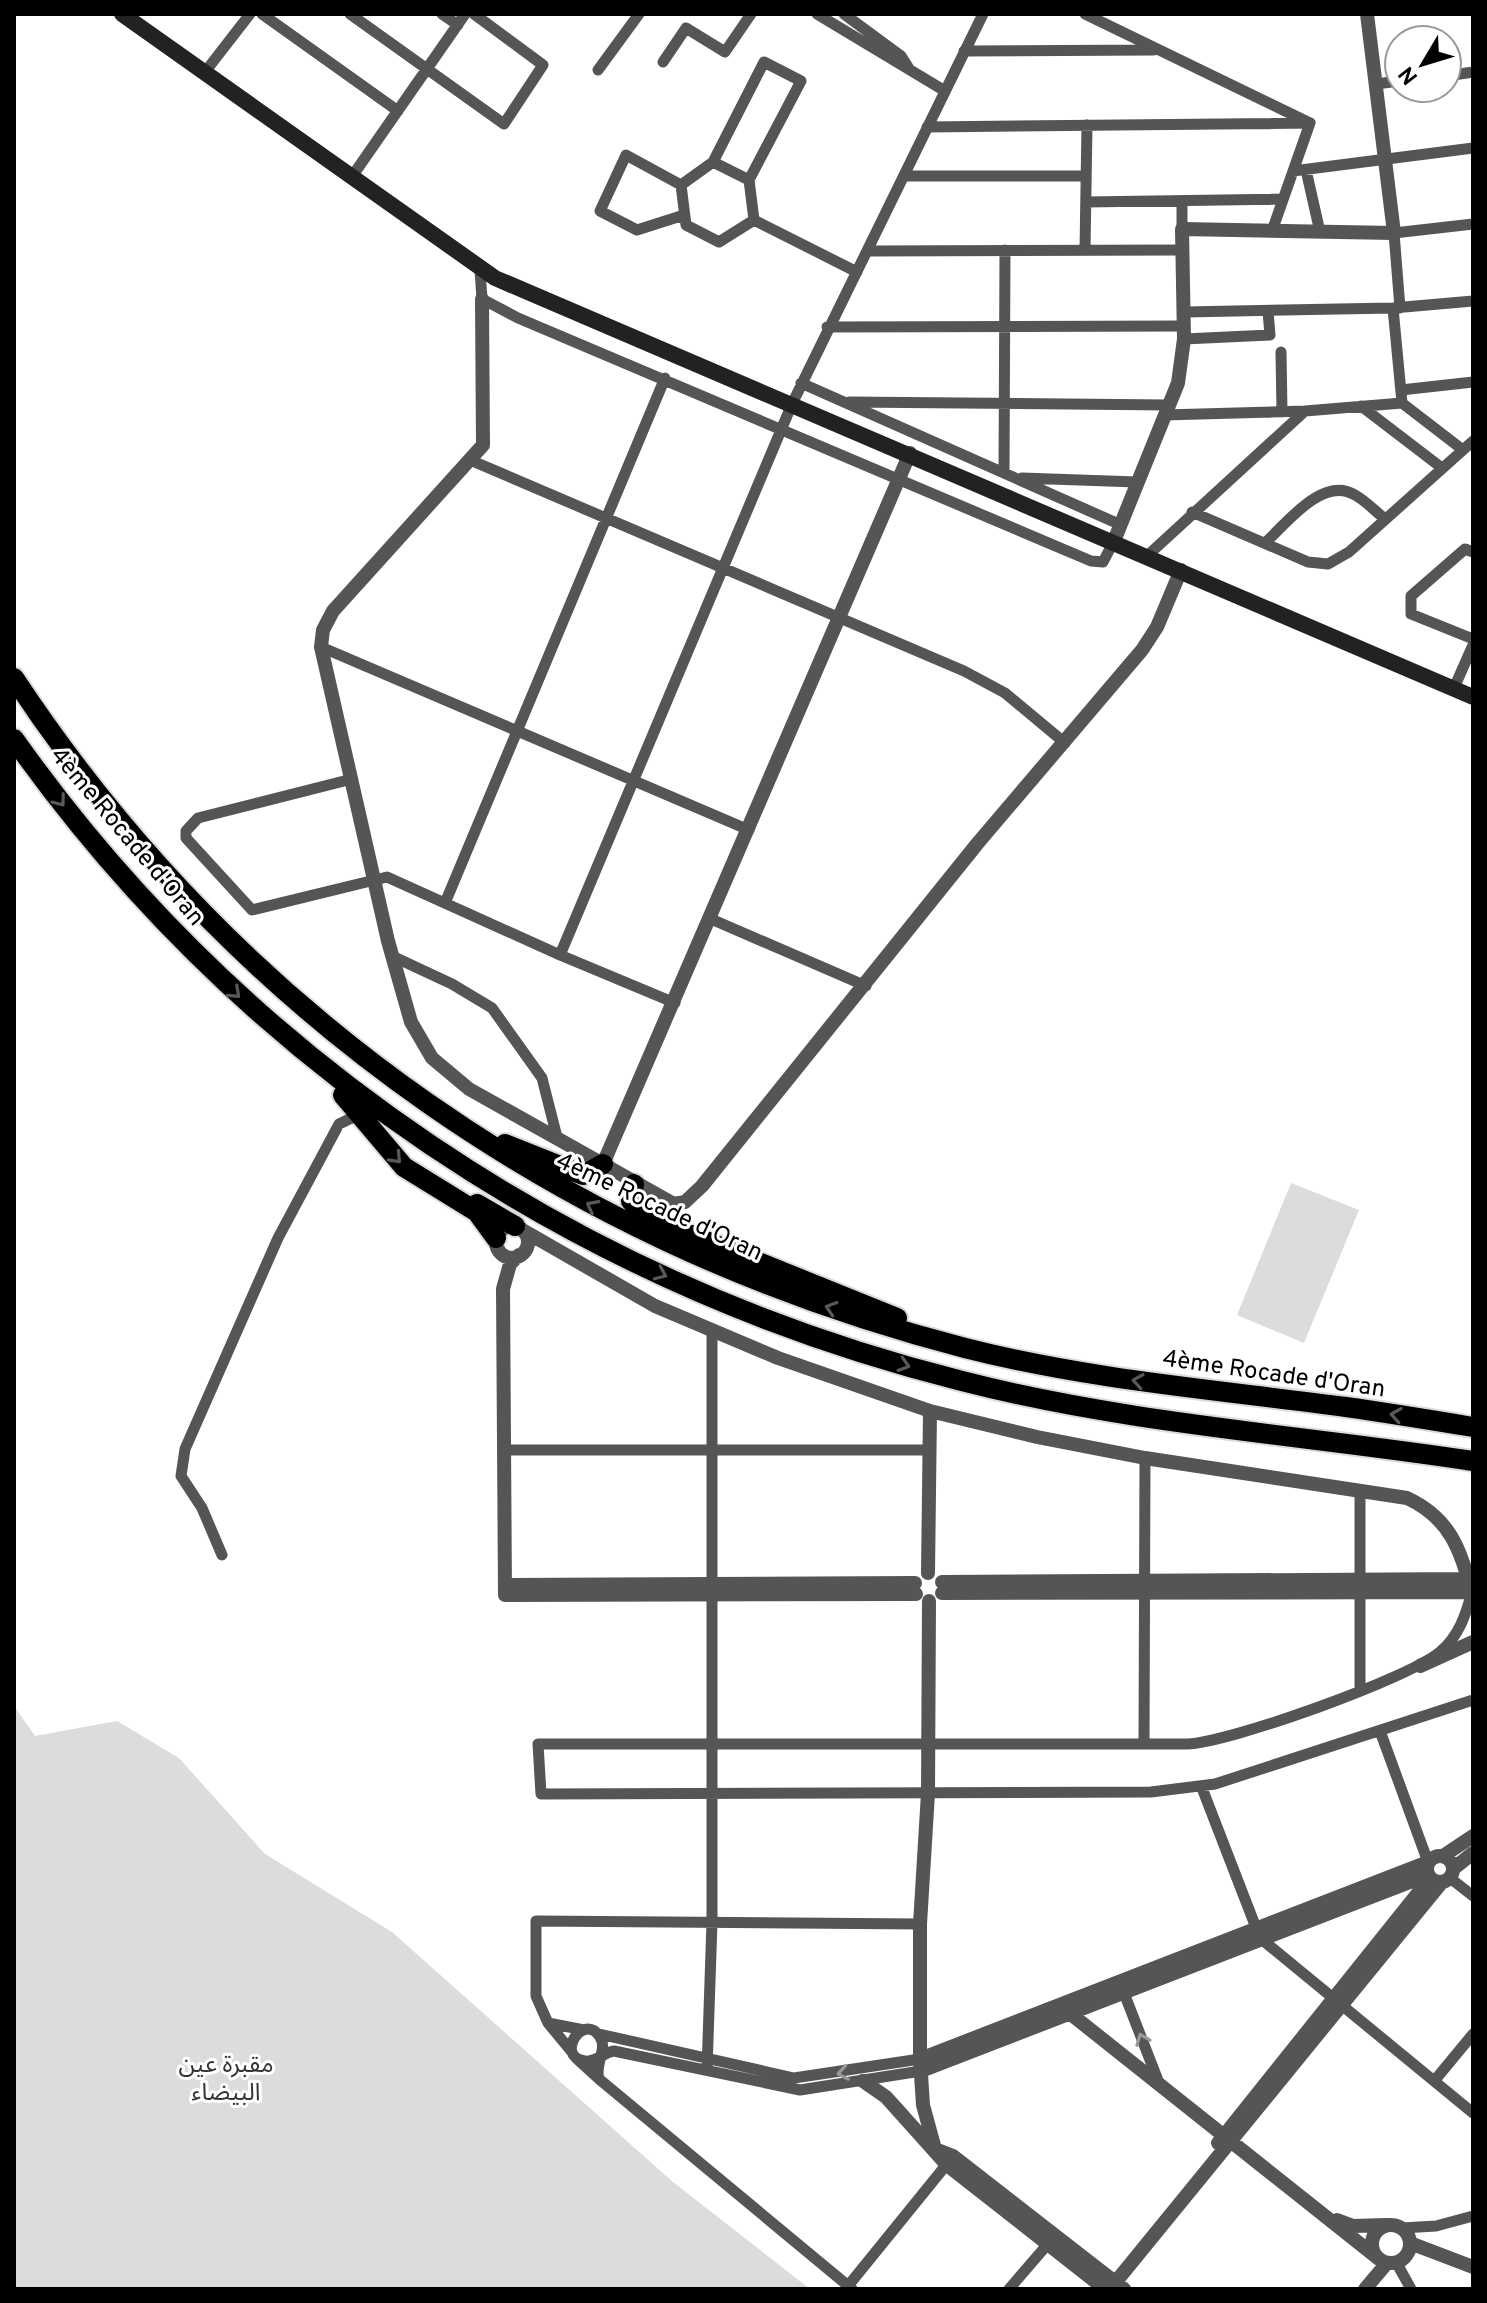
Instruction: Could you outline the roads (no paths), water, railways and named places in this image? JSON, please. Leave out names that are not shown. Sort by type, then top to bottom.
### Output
[{"type":"highway","name":"4ème Rocade d'Oran","points":[[14,678],[88,783],[196,908],[340,1038],[454,1123],[547,1182],[713,1263],[816,1303],[967,1348],[1132,1380],[1473,1427]]},
{"type":"highway","name":"4ème Rocade d'Oran","points":[[14,739],[68,811],[144,902],[238,996],[403,1129],[490,1186],[602,1249],[719,1300],[918,1369],[1021,1394],[1139,1416],[1473,1461]]},
{"type":"highway","points":[[309,1056],[404,1167],[477,1212],[497,1243]]},
{"type":"highway","points":[[454,1123],[571,1172],[587,1174],[603,1164]]},
{"type":"highway","points":[[490,1186],[444,1167],[432,1172],[433,1180],[439,1185],[517,1227]]},
{"type":"highway","points":[[634,1184],[631,1201],[638,1209],[681,1231],[854,1298],[967,1348]]},
{"type":"main road","points":[[122,14],[480,270],[1473,697]]},
{"type":"street","points":[[205,72],[250,14]]},
{"type":"street","points":[[262,14],[398,111]]},
{"type":"street","points":[[350,14],[504,124],[543,65],[474,14]]},
{"type":"street","points":[[442,14],[458,25]]},
{"type":"street","points":[[351,178],[465,14]]},
{"type":"street","points":[[598,70],[638,14]]},
{"type":"street","points":[[663,62],[686,28],[725,52],[751,14]]},
{"type":"street","points":[[844,14],[901,56],[910,70]]},
{"type":"street","points":[[1085,14],[1310,123]]},
{"type":"street","points":[[1367,14],[1394,233],[1402,396],[1463,450]]},
{"type":"street","points":[[560,955],[801,383],[827,327],[869,251],[980,15]]},
{"type":"street","points":[[824,16],[945,91]]},
{"type":"street","points":[[964,51],[1159,50]]},
{"type":"street","points":[[681,185],[713,162],[764,62],[801,81],[749,180],[754,220]]},
{"type":"street","points":[[1376,84],[1383,83]]},
{"type":"street","points":[[927,127],[1310,123]]},
{"type":"street","points":[[1272,231],[1310,123]]},
{"type":"street","points":[[1085,250],[1087,125]]},
{"type":"street","points":[[1293,171],[1473,148]]},
{"type":"street","points":[[681,185],[626,155],[600,211],[637,230],[684,215]]},
{"type":"street","points":[[713,162],[749,180]]},
{"type":"street","points":[[1306,170],[1320,232]]},
{"type":"street","points":[[904,176],[1086,176]]},
{"type":"street","points":[[681,185],[686,225],[719,242],[754,220]]},
{"type":"street","points":[[1086,202],[1283,199]]},
{"type":"street","points":[[482,299],[518,318],[1091,561],[1103,562],[1178,383],[1184,326],[1182,201]]},
{"type":"street","points":[[754,220],[857,272]]},
{"type":"street","points":[[1182,229],[1394,233],[1473,224]]},
{"type":"street","points":[[1004,472],[1005,250]]},
{"type":"street","points":[[869,251],[1182,250]]},
{"type":"street","points":[[480,270],[485,438],[470,460],[333,611],[323,630],[321,647],[392,956],[411,1022],[432,1058],[469,1089],[674,1204],[693,1196],[866,986],[977,844],[1142,650],[1157,627],[1181,570]]},
{"type":"street","points":[[1184,326],[1268,311],[1396,308],[1473,301]]},
{"type":"street","points":[[827,327],[1184,326],[1270,335],[1268,311]]},
{"type":"street","points":[[1281,352],[1282,412]]},
{"type":"street","points":[[445,903],[665,378]]},
{"type":"street","points":[[844,402],[1282,412],[1361,406],[1473,382]]},
{"type":"street","points":[[801,383],[1121,525]]},
{"type":"street","points":[[1361,406],[1442,468]]},
{"type":"street","points":[[1147,556],[1305,411]]},
{"type":"street","points":[[1192,512],[1308,562],[1328,564],[1349,552],[1473,441]]},
{"type":"street","points":[[603,1164],[910,453]]},
{"type":"street","points":[[470,460],[983,680],[1065,743]]},
{"type":"street","points":[[1016,478],[1137,482]]},
{"type":"street","points":[[1265,543],[1319,495],[1336,490],[1352,493],[1385,519]]},
{"type":"street","points":[[1454,688],[1473,642],[1411,614],[1411,596],[1465,549],[1473,552]]},
{"type":"street","points":[[321,647],[749,830]]},
{"type":"street","points":[[352,779],[198,818],[186,831],[186,838],[252,910],[376,878],[404,882],[560,955],[675,1003]]},
{"type":"street","points":[[711,919],[866,986]]},
{"type":"street","points":[[392,956],[452,984],[492,1008],[542,1078],[557,1137]]},
{"type":"street","points":[[222,1555],[202,1508],[181,1476],[185,1449],[278,1238],[339,1124],[360,1114]]},
{"type":"street","points":[[1420,1666],[1450,1643],[1471,1589],[1459,1547],[1439,1517],[1407,1498],[1145,1458],[1037,1437],[930,1411],[856,1387],[655,1306],[517,1227],[505,1227],[497,1243],[503,1289],[505,1590],[712,1588],[929,1591],[1359,1586],[1471,1589]]},
{"type":"street","points":[[503,1289],[506,1272],[522,1252],[527,1240],[517,1227]]},
{"type":"street","points":[[497,1243],[509,1257],[522,1252],[561,1254]]},
{"type":"street","points":[[708,2066],[713,1794],[712,1331]]},
{"type":"street","points":[[930,1411],[928,1793],[920,1924],[920,2065],[923,2105],[935,2149]]},
{"type":"street","points":[[506,1450],[929,1450]]},
{"type":"street","points":[[1144,1743],[1145,1458]]},
{"type":"street","points":[[1360,1490],[1360,1690]]},
{"type":"street","points":[[1473,1642],[1360,1690],[1223,1740],[1204,1744],[538,1744],[541,1794],[1151,1792],[1202,1788],[1473,1700]]},
{"type":"street","points":[[1380,1731],[1438,1874],[1473,1896]]},
{"type":"street","points":[[1202,1788],[1258,1934],[1473,2113]]},
{"type":"street","points":[[1438,1874],[1434,1856],[1443,1856],[1473,1836]]},
{"type":"street","points":[[548,2023],[590,2031],[605,2038],[800,2090],[863,2081],[920,2065],[1070,2010],[1258,1934],[1438,1874],[1473,1853]]},
{"type":"street","points":[[863,2081],[886,2097],[935,2149],[1110,2285],[1438,1874]]},
{"type":"street","points":[[920,1924],[536,1921],[536,1996],[548,2023],[599,2079],[850,2288],[950,2161]]},
{"type":"street","points":[[1070,2010],[1124,1993],[1258,1934]]},
{"type":"street","points":[[1124,1993],[1159,2084]]},
{"type":"street","points":[[1070,2010],[1325,2216],[1391,2261],[1446,2260],[1473,2267]]},
{"type":"street","points":[[575,2056],[572,2039],[590,2031]]},
{"type":"street","points":[[590,2031],[602,2040],[599,2079]]},
{"type":"street","points":[[1435,2080],[1473,2034]]},
{"type":"street","points":[[575,2056],[590,2061],[614,2051],[776,2076],[810,2078],[920,2065]]},
{"type":"street","points":[[1325,2216],[1353,2226],[1402,2233],[1446,2260]]},
{"type":"street","points":[[1411,2289],[1391,2261],[1372,2248],[1374,2235],[1436,2231],[1473,2217]]},
{"type":"street","points":[[1365,2289],[1391,2261],[1402,2233]]},
{"type":"street","points":[[1009,2289],[1052,2238]]},
{"type":"park label","name":"مقبرة عين البيضاء","points":[[226,2078]]}]
